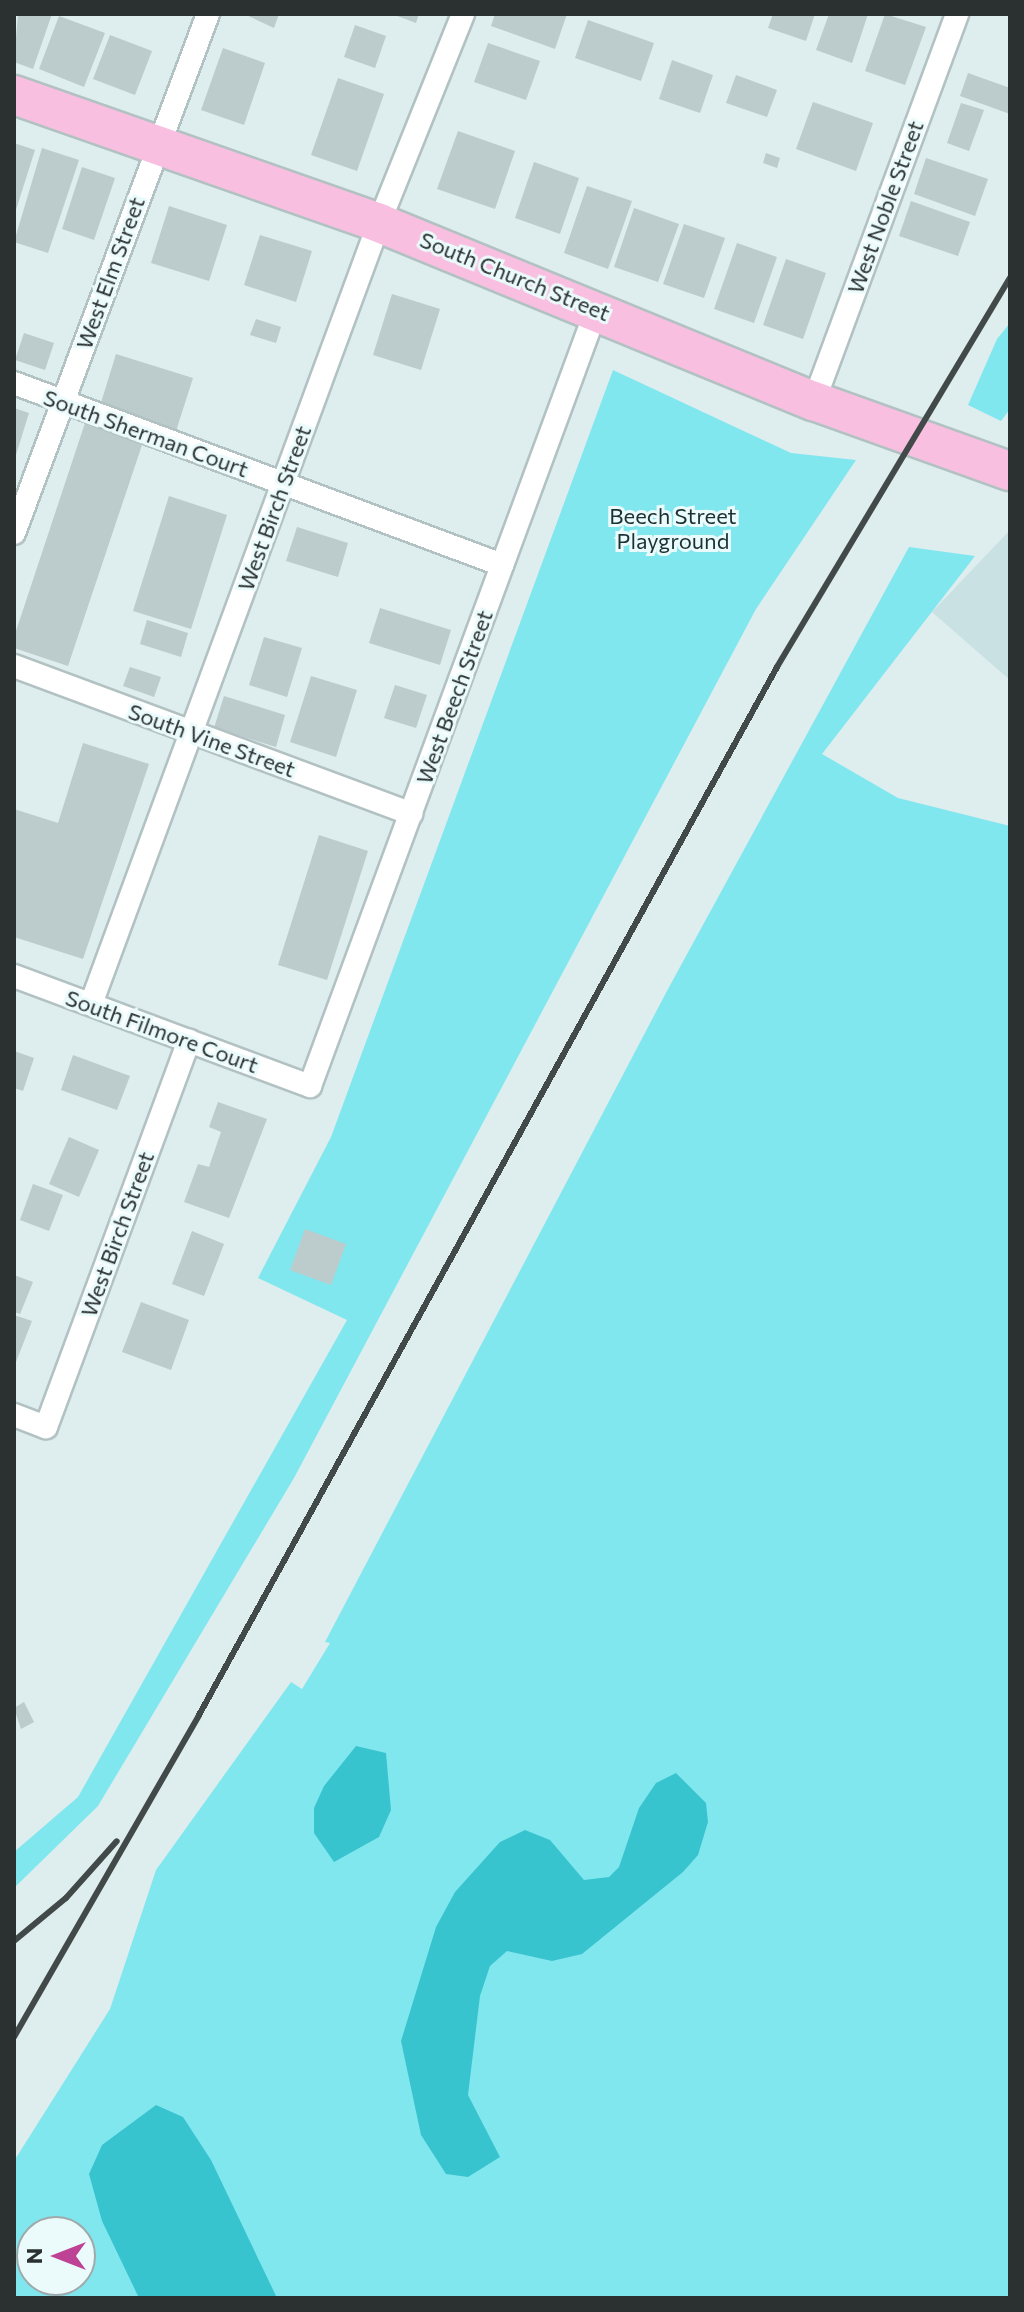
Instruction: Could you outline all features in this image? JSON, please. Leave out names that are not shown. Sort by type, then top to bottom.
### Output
[{"type":"highway","name":"South Church Street","points":[[14,95],[379,223],[597,308],[814,401],[1010,471]]},
{"type":"street","name":"West Elm Street","points":[[14,533],[208,14]]},
{"type":"street","name":"West Birch Street","points":[[91,1004],[379,223],[463,14]]},
{"type":"street","name":"West Noble Street","points":[[814,401],[957,14]]},
{"type":"street","name":"West Beech Street","points":[[310,1086],[597,308]]},
{"type":"street","name":"South Sherman Court","points":[[14,383],[502,565]]},
{"type":"street","name":"South Vine Street","points":[[14,666],[411,814]]},
{"type":"street","name":"South Filmore Court","points":[[14,976],[310,1086]]},
{"type":"street","name":"West Birch Street","points":[[14,1415],[46,1427],[189,1041]]},
{"type":"shaded area","points":[[1010,530],[1010,680],[932,612]]},
{"type":"shaded area","points":[[356,1746],[386,1753],[391,1810],[379,1837],[334,1862],[314,1833],[314,1808],[324,1786]]},
{"type":"shaded area","points":[[676,1773],[706,1803],[708,1822],[698,1855],[683,1872],[582,1954],[552,1961],[507,1951],[490,1966],[480,1996],[468,2095],[500,2157],[468,2177],[446,2174],[421,2135],[401,2041],[436,1927],[455,1892],[500,1842],[525,1830],[550,1840],[584,1880],[609,1877],[619,1867],[639,1808],[656,1783]]},
{"type":"shaded area","points":[[156,2105],[183,2117],[211,2160],[277,2298],[139,2298],[102,2221],[89,2174],[102,2145]]},
{"type":"green space","points":[[1010,323],[1010,409],[1001,421],[968,405],[997,339]]},
{"type":"green space","name":"Beech Street Playground","points":[[613,370],[791,453],[856,460],[756,609],[294,1478],[98,1806],[14,1888],[14,1852],[78,1797],[347,1320],[258,1278],[331,1137]]},
{"type":"green space","points":[[909,547],[975,556],[822,754],[898,798],[1010,826],[1010,2298],[14,2298],[14,2161],[110,2009],[156,1870],[291,1682],[302,1689],[330,1643],[325,1642],[668,989]]},
{"type":"building","points":[[18,14],[52,14],[33,69],[14,62]]},
{"type":"building","points":[[244,14],[279,14],[274,28]]},
{"type":"building","points":[[392,14],[419,14],[416,23]]},
{"type":"building","points":[[495,14],[567,14],[555,49],[491,26]]},
{"type":"building","points":[[773,14],[815,14],[806,41],[768,28]]},
{"type":"building","points":[[829,14],[868,14],[852,63],[816,50]]},
{"type":"building","points":[[885,14],[926,27],[905,85],[865,71]]},
{"type":"building","points":[[59,16],[105,33],[84,87],[39,69]]},
{"type":"building","points":[[588,20],[654,43],[641,81],[575,58]]},
{"type":"building","points":[[355,25],[386,36],[375,68],[344,57]]},
{"type":"building","points":[[110,35],[152,51],[135,95],[93,79]]},
{"type":"building","points":[[488,43],[540,61],[526,100],[474,82]]},
{"type":"building","points":[[223,48],[265,63],[244,125],[201,110]]},
{"type":"building","points":[[672,60],[713,75],[700,113],[659,99]]},
{"type":"building","points":[[968,73],[1010,88],[1010,114],[960,96]]},
{"type":"building","points":[[736,75],[777,90],[767,117],[726,103]]},
{"type":"building","points":[[338,78],[384,94],[357,171],[311,155]]},
{"type":"building","points":[[813,102],[873,123],[856,171],[796,149]]},
{"type":"building","points":[[961,103],[984,110],[969,151],[947,143]]},
{"type":"building","points":[[458,131],[515,151],[495,209],[437,189]]},
{"type":"building","points":[[14,143],[35,150],[15,213],[14,213]]},
{"type":"building","points":[[42,148],[79,160],[48,253],[14,242]]},
{"type":"building","points":[[766,153],[780,158],[777,168],[763,163]]},
{"type":"building","points":[[926,158],[988,179],[975,216],[914,194]]},
{"type":"building","points":[[534,162],[579,178],[560,234],[515,218]]},
{"type":"building","points":[[82,167],[115,178],[94,240],[62,229]]},
{"type":"building","points":[[587,186],[632,201],[608,269],[564,253]]},
{"type":"building","points":[[911,201],[970,222],[958,256],[899,236]]},
{"type":"building","points":[[169,206],[227,225],[209,281],[151,263]]},
{"type":"building","points":[[634,208],[679,224],[658,282],[614,267]]},
{"type":"building","points":[[684,224],[725,238],[704,298],[663,284]]},
{"type":"building","points":[[260,235],[312,251],[296,302],[244,285]]},
{"type":"building","points":[[737,243],[777,257],[754,323],[714,309]]},
{"type":"building","points":[[786,259],[826,273],[803,339],[763,325]]},
{"type":"building","points":[[392,294],[440,309],[421,370],[373,355]]},
{"type":"building","points":[[256,319],[281,327],[276,343],[250,335]]},
{"type":"building","points":[[24,333],[54,343],[45,370],[15,360]]},
{"type":"building","points":[[116,354],[193,378],[176,431],[100,406]]},
{"type":"building","points":[[14,408],[29,413],[15,458],[14,458]]},
{"type":"building","points":[[85,423],[143,442],[68,666],[14,648],[14,637]]},
{"type":"building","points":[[169,496],[227,515],[191,629],[133,611]]},
{"type":"building","points":[[297,527],[348,543],[338,577],[286,561]]},
{"type":"building","points":[[380,608],[451,630],[440,665],[369,643]]},
{"type":"building","points":[[147,620],[188,633],[181,657],[140,644]]},
{"type":"building","points":[[264,637],[302,648],[287,697],[249,685]]},
{"type":"building","points":[[130,667],[161,677],[154,697],[123,686]]},
{"type":"building","points":[[311,676],[357,690],[336,757],[290,742]]},
{"type":"building","points":[[395,685],[427,695],[416,728],[384,718]]},
{"type":"building","points":[[224,696],[285,715],[276,747],[214,728]]},
{"type":"building","points":[[83,743],[149,764],[83,959],[14,937],[14,809],[58,823]]},
{"type":"building","points":[[319,835],[368,851],[327,980],[278,965]]},
{"type":"building","points":[[14,1051],[34,1058],[23,1091],[14,1088]]},
{"type":"building","points":[[73,1055],[130,1076],[117,1110],[61,1090]]},
{"type":"building","points":[[218,1102],[267,1119],[229,1218],[184,1202],[198,1164],[209,1167],[221,1132],[209,1127]]},
{"type":"building","points":[[69,1137],[99,1150],[79,1197],[49,1184]]},
{"type":"building","points":[[33,1184],[63,1195],[49,1231],[20,1220]]},
{"type":"building","points":[[305,1229],[346,1244],[331,1285],[290,1270]]},
{"type":"building","points":[[192,1231],[224,1244],[204,1296],[172,1284]]},
{"type":"building","points":[[14,1275],[33,1282],[20,1314],[14,1312]]},
{"type":"building","points":[[141,1302],[189,1320],[171,1370],[122,1352]]},
{"type":"building","points":[[14,1315],[32,1321],[14,1367]]},
{"type":"building","points":[[24,1702],[34,1722],[21,1729],[14,1708]]},
{"type":"railway","points":[[14,2037],[199,1715],[777,667],[1010,278]]},
{"type":"railway","points":[[14,1941],[66,1898],[117,1841]]}]
